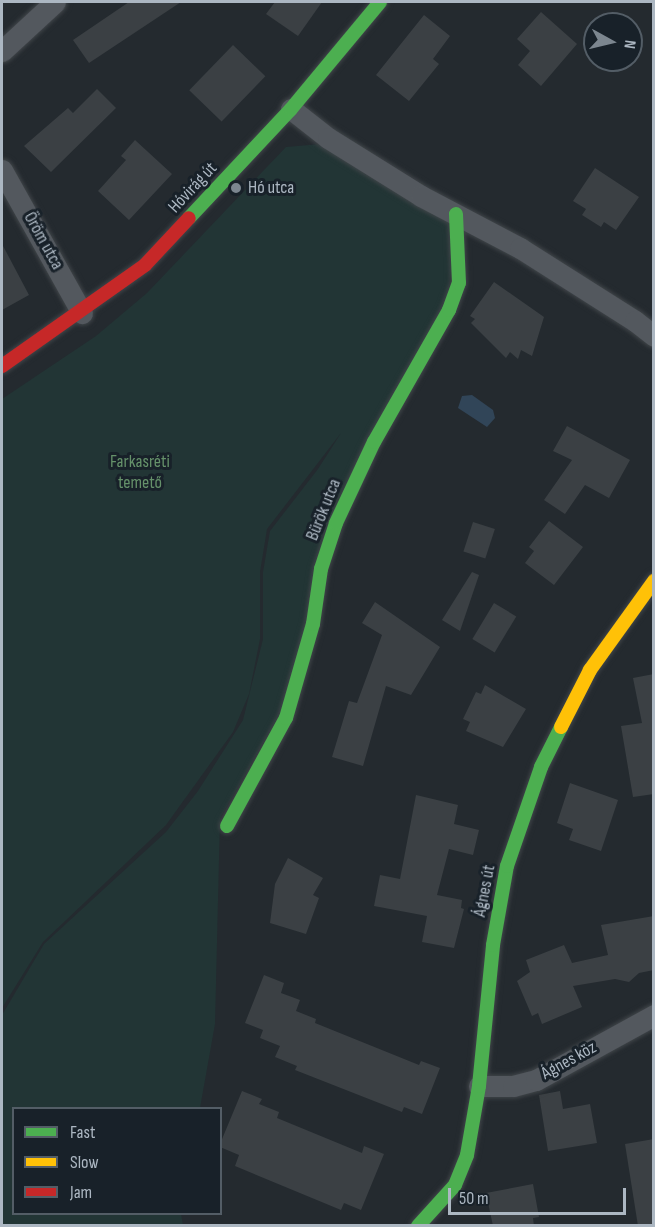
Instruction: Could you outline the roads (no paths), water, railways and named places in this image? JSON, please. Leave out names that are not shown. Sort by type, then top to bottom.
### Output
[{"type":"street","points":[[2,51],[55,2]]},
{"type":"street","name":"Hóvirág út","points":[[2,366],[82,313],[145,265],[291,109],[380,2]]},
{"type":"street","points":[[291,109],[328,138],[456,214],[520,248],[636,321],[654,336]]},
{"type":"street","name":"Öröm utca","points":[[2,170],[82,313]]},
{"type":"street","name":"Bürök utca","points":[[227,826],[286,718],[305,655],[321,569],[336,523],[374,442],[449,310],[459,283],[456,214]]},
{"type":"street","name":"Ágnes út","points":[[418,1226],[455,1185],[467,1155],[479,1086],[493,945],[507,866],[541,767],[579,691],[654,581]]},
{"type":"street","name":"Ágnes köz","points":[[479,1086],[513,1086],[536,1080],[654,1015]]},
{"type":"water","points":[[472,395],[493,410],[495,418],[487,427],[458,408],[462,396]]},
{"type":"place","name":"Hó utca","points":[[236,188]]},
{"type":"park label","name":"Farkasréti temető","points":[[140,473]]}]
